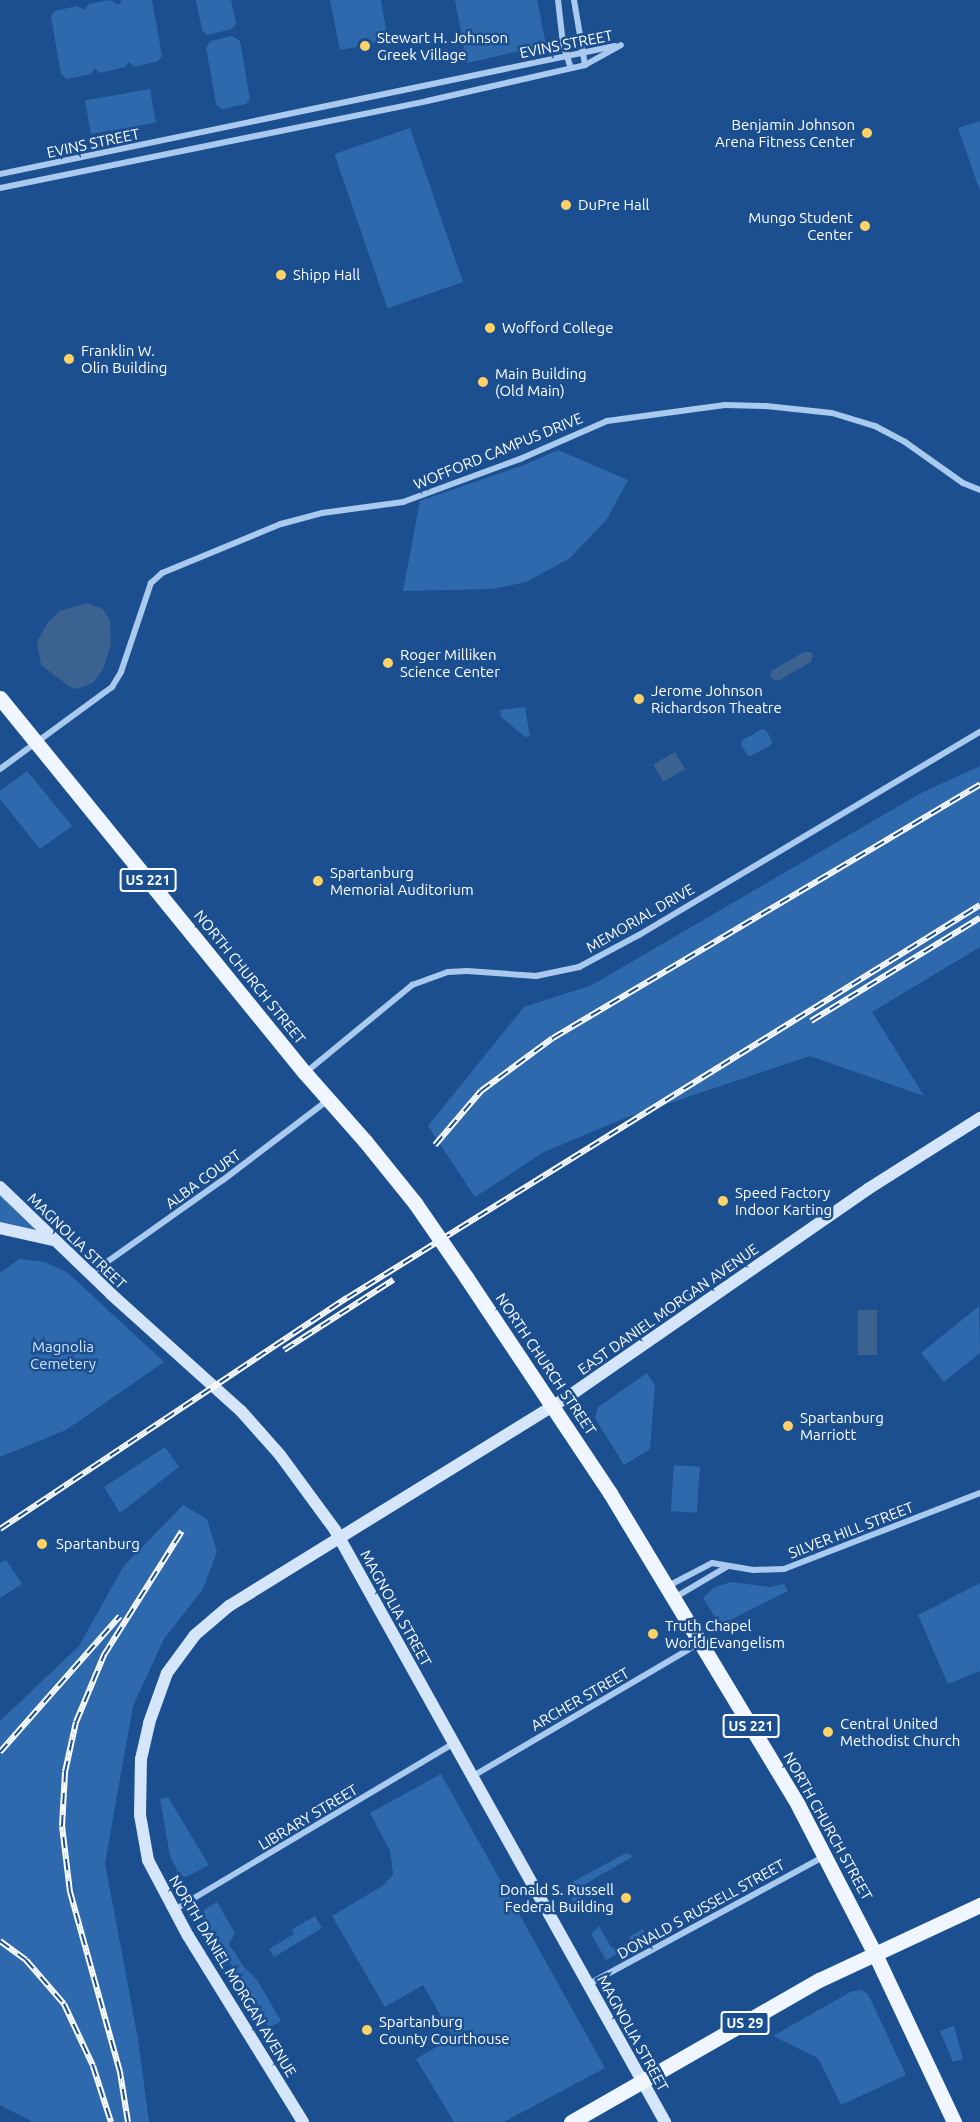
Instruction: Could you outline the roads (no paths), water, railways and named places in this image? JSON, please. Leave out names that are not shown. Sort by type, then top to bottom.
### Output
[{"type":"main road","name":"NORTH CHURCH STREET","points":[[0,698],[305,1073],[415,1203],[554,1406],[793,1795],[826,1855],[875,1954],[954,2122]]},
{"type":"main road","name":"EAST DANIEL MORGAN AVENUE","points":[[339,1538],[554,1406],[868,1189],[980,1118]]},
{"type":"main road","name":"MAGNOLIA STREET","points":[[0,1186],[53,1240],[249,1419],[280,1455],[339,1538],[665,2122]]},
{"type":"main road","points":[[0,1228],[53,1240]]},
{"type":"main road","name":"NORTH DANIEL MORGAN AVENUE","points":[[303,2122],[174,1911],[148,1860],[140,1804],[141,1759],[148,1723],[167,1673],[195,1635],[213,1618],[339,1538]]},
{"type":"main road","name":"US 29","points":[[571,2122],[819,1980],[980,1905]]},
{"type":"street","points":[[558,0],[566,56],[571,68]]},
{"type":"street","points":[[574,0],[585,65]]},
{"type":"street","name":"EVINS STREET","points":[[0,174],[621,45],[585,65],[427,101],[0,188]]},
{"type":"street","name":"WOFFORD CAMPUS DRIVE","points":[[0,769],[112,687],[121,672],[151,584],[162,573],[281,524],[322,513],[403,502],[520,459],[607,421],[725,405],[766,406],[832,413],[875,426],[905,442],[963,483],[980,490]]},
{"type":"street","name":"MEMORIAL DRIVE","points":[[305,1073],[412,985],[448,972],[467,971],[536,976],[579,967],[639,935],[980,732]]},
{"type":"street","name":"ALBA COURT","points":[[90,1274],[223,1180],[329,1100]]},
{"type":"street","name":"SILVER HILL STREET","points":[[670,1593],[712,1563],[753,1570],[784,1569],[980,1493]]},
{"type":"street","points":[[670,1593],[728,1566]]},
{"type":"street","name":"ARCHER STREET","points":[[473,1776],[700,1643]]},
{"type":"street","name":"LIBRARY STREET","points":[[174,1911],[454,1743]]},
{"type":"street","name":"DONALD S RUSSELL STREET","points":[[589,1984],[826,1855]]},
{"type":"railway","points":[[435,1145],[481,1091],[553,1038],[980,784]]},
{"type":"railway","points":[[0,1529],[347,1298],[980,905]]},
{"type":"railway","points":[[811,1021],[980,918]]},
{"type":"railway","points":[[284,1350],[393,1280]]},
{"type":"railway","points":[[128,2122],[120,2072],[70,1892],[62,1826],[65,1772],[76,1722],[104,1655],[182,1531]]},
{"type":"railway","points":[[0,1752],[120,1616]]},
{"type":"railway","points":[[0,1941],[26,1960],[64,2004],[93,2066],[111,2122]]},
{"type":"place","name":"Stewart H. Johnson Greek Village","points":[[365,46]]},
{"type":"place","name":"Benjamin Johnson Arena Fitness Center","points":[[867,133]]},
{"type":"place","name":"DuPre Hall","points":[[566,205]]},
{"type":"place","name":"Mungo Student Center","points":[[865,226]]},
{"type":"place","name":"Shipp Hall","points":[[281,275]]},
{"type":"place","name":"Wofford College","points":[[490,328]]},
{"type":"place","name":"Franklin W. Olin Building","points":[[69,359]]},
{"type":"place","name":"Main Building (Old Main)","points":[[483,382]]},
{"type":"place","name":"Roger Milliken Science Center","points":[[388,663]]},
{"type":"place","name":"Jerome Johnson Richardson Theatre","points":[[639,699]]},
{"type":"place","name":"Spartanburg Memorial Auditorium","points":[[318,881]]},
{"type":"place","name":"Speed Factory Indoor Karting","points":[[723,1201]]},
{"type":"place","name":"Spartanburg Marriott","points":[[788,1426]]},
{"type":"place","name":"Spartanburg","points":[[42,1544]]},
{"type":"place","name":"Truth Chapel World Evangelism","points":[[653,1634]]},
{"type":"place","name":"Central United Methodist Church","points":[[828,1732]]},
{"type":"place","name":"Donald S. Russell Federal Building","points":[[626,1898]]},
{"type":"place","name":"Spartanburg County Courthouse","points":[[367,2030]]},
{"type":"park label","name":"Magnolia Cemetery","points":[[63,1354]]}]
